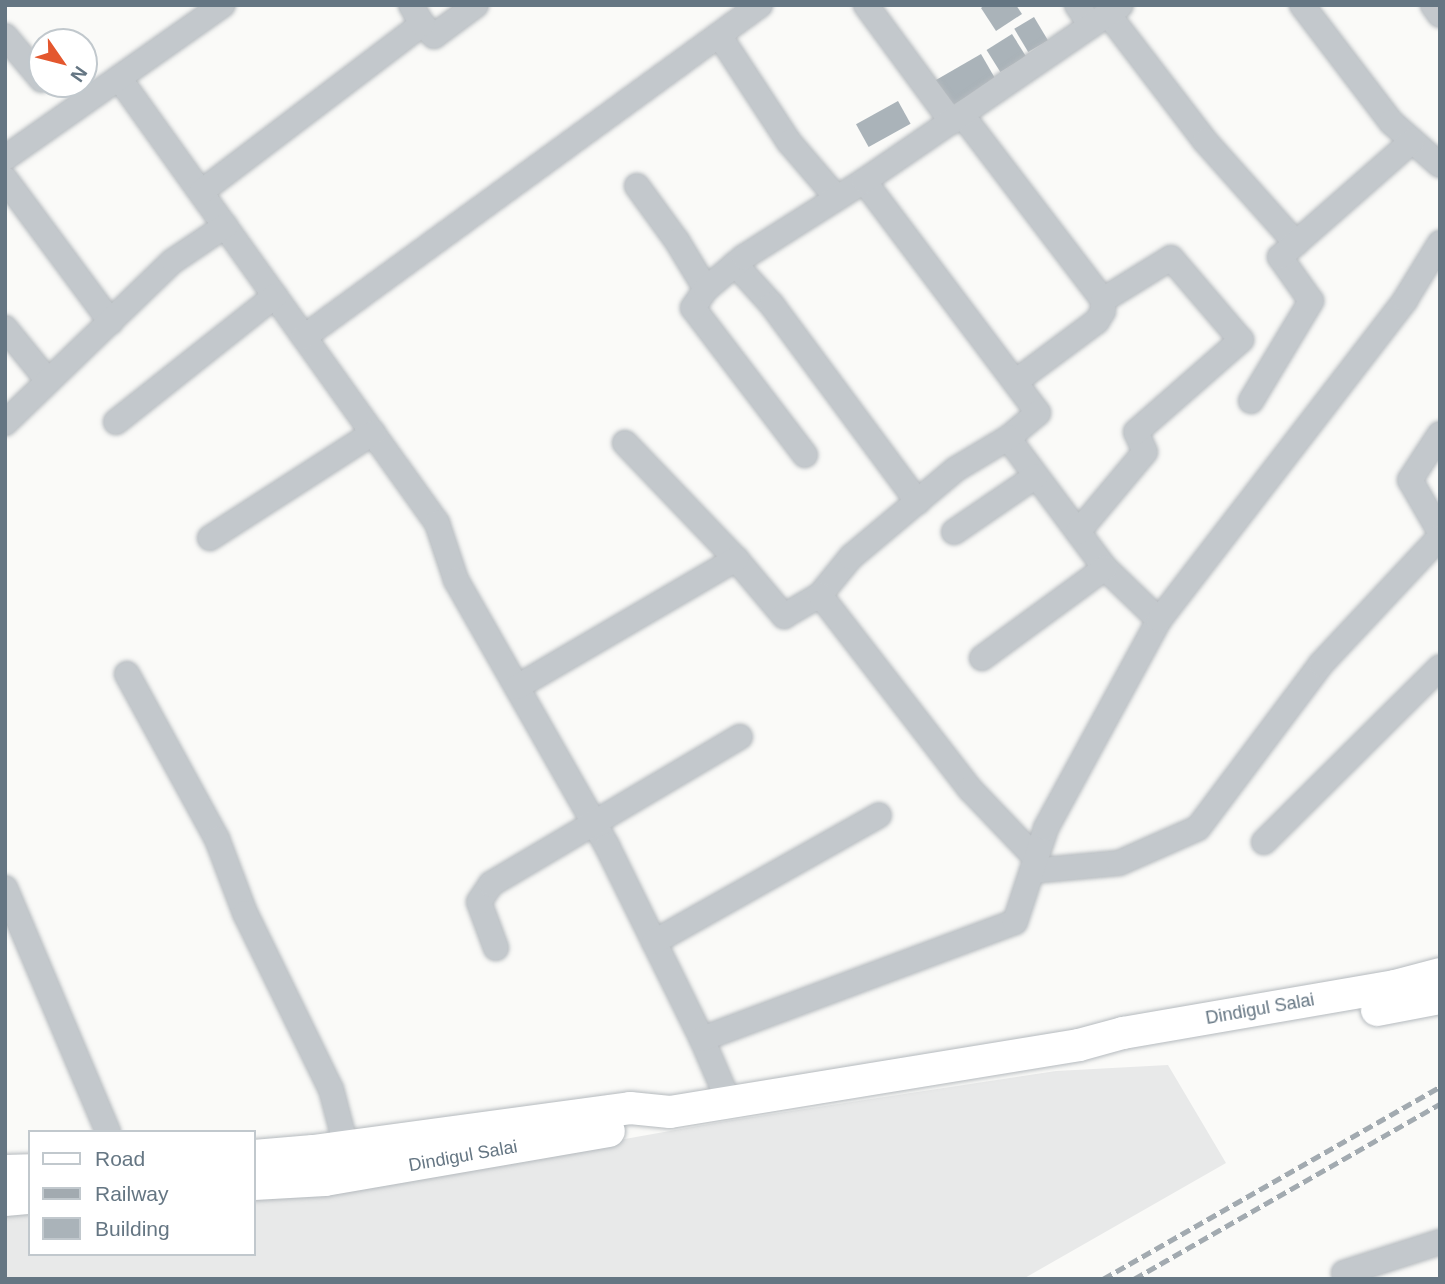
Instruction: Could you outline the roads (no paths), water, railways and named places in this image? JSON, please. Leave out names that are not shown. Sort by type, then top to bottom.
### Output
[{"type":"main road","name":"Dindigul Salai","points":[[256,1184],[325,1180],[636,1126],[670,1112],[1079,1045],[1123,1033],[1395,986],[1440,974]]},
{"type":"main road","name":"Dindigul Salai","points":[[1079,1045],[1129,1054],[1440,998]]},
{"type":"main road","name":"Dindigul Salai","points":[[256,1156],[630,1108],[670,1112]]},
{"type":"main road","points":[[5,1171],[28,1170]]},
{"type":"main road","points":[[5,1200],[28,1198]]},
{"type":"street","points":[[5,158],[223,5]]},
{"type":"street","points":[[201,192],[416,15],[434,36],[476,5]]},
{"type":"street","points":[[304,337],[760,5]]},
{"type":"street","points":[[866,5],[1103,300],[1103,311],[1097,321],[1015,382]]},
{"type":"street","points":[[1077,5],[1107,15],[1205,141],[1296,243]]},
{"type":"street","points":[[1302,5],[1391,122],[1440,165]]},
{"type":"street","points":[[1433,5],[1440,15]]},
{"type":"street","points":[[805,455],[693,308],[706,289],[736,264],[864,181],[1107,15]]},
{"type":"street","points":[[719,35],[789,142],[837,198]]},
{"type":"street","points":[[5,36],[28,64]]},
{"type":"street","points":[[119,78],[437,523],[456,580],[594,822],[702,1039],[729,1102]]},
{"type":"street","points":[[56,98],[69,113]]},
{"type":"street","points":[[1251,401],[1311,301],[1280,257],[1412,141]]},
{"type":"street","points":[[5,179],[111,322]]},
{"type":"street","points":[[625,443],[736,559],[784,616],[820,595],[851,557],[956,469],[1008,438],[1038,413],[864,181]]},
{"type":"street","points":[[637,187],[677,241],[706,289]]},
{"type":"street","points":[[5,423],[173,261],[225,226]]},
{"type":"street","points":[[702,1039],[1015,922],[1046,828],[1159,620],[1405,300],[1440,243]]},
{"type":"street","points":[[1078,532],[1145,452],[1136,432],[1241,340],[1171,258],[1103,300]]},
{"type":"street","points":[[736,264],[772,305],[918,502]]},
{"type":"street","points":[[116,422],[275,296]]},
{"type":"street","points":[[5,328],[48,381]]},
{"type":"street","points":[[210,538],[373,433]]},
{"type":"street","points":[[1034,864],[1119,863],[1198,828],[1321,664],[1440,535],[1410,480],[1440,434]]},
{"type":"street","points":[[1008,438],[1105,568],[1159,620]]},
{"type":"street","points":[[954,532],[1036,476]]},
{"type":"street","points":[[517,687],[736,559]]},
{"type":"street","points":[[982,658],[1105,568]]},
{"type":"street","points":[[820,595],[971,789],[1034,864]]},
{"type":"street","points":[[1264,842],[1440,667]]},
{"type":"street","points":[[127,674],[217,839],[245,914],[331,1089],[346,1146]]},
{"type":"street","points":[[496,948],[479,902],[484,892],[500,878],[740,737]]},
{"type":"street","points":[[654,942],[879,816]]},
{"type":"street","points":[[5,888],[107,1130]]},
{"type":"street","points":[[1348,1279],[1344,1273],[1440,1242]]},
{"type":"railway","points":[[1103,1279],[1440,1087]]},
{"type":"railway","points":[[1134,1279],[1440,1104]]}]
